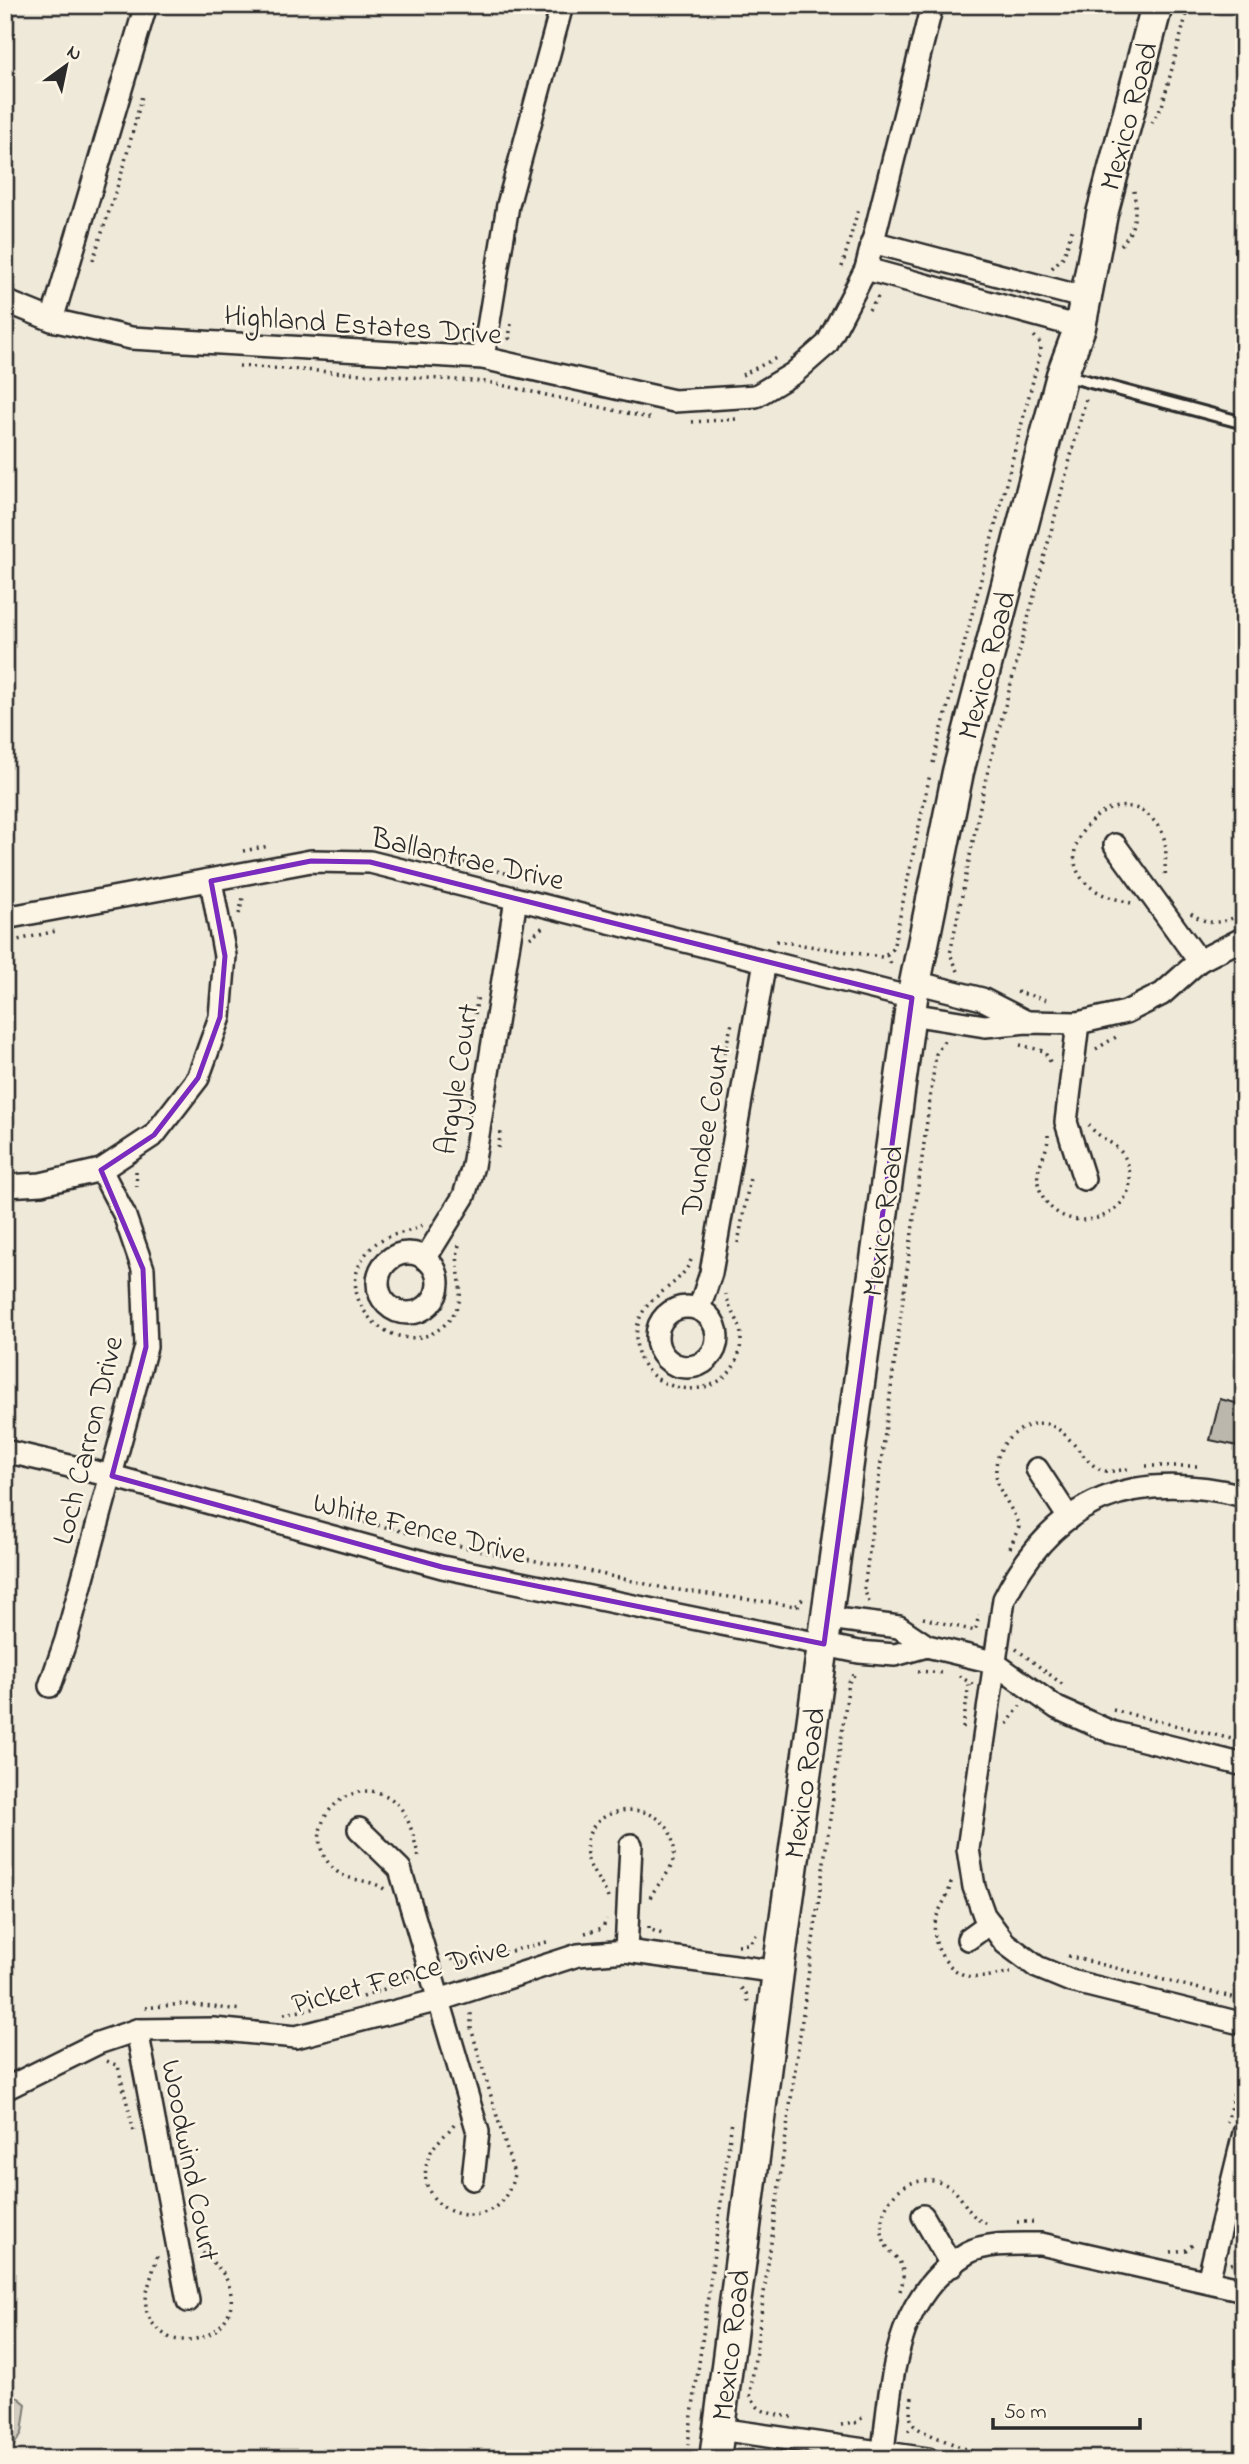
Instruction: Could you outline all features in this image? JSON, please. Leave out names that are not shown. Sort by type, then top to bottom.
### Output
[{"type":"street","points":[[52,320],[146,5]]},
{"type":"street","points":[[483,358],[508,205],[562,5]]},
{"type":"street","name":"Highland Estates Drive","points":[[5,301],[52,320],[131,338],[483,358],[674,401],[756,396],[794,373],[827,344],[866,269],[932,5]]},
{"type":"street","name":"Mexico Road","points":[[715,2459],[778,1972],[817,1624],[913,998],[958,772],[1062,375],[1083,313],[1102,214],[1157,5]]},
{"type":"street","points":[[872,242],[1083,313]]},
{"type":"street","points":[[866,269],[1083,313]]},
{"type":"street","points":[[1115,845],[1199,961]]},
{"type":"street","name":"Ballantrae Drive","points":[[5,918],[312,861],[370,862],[913,998]]},
{"type":"street","points":[[5,1186],[41,1184],[101,1170],[154,1135],[198,1078],[220,1017],[225,956],[211,881]]},
{"type":"street","name":"Argyle Court","points":[[425,1259],[464,1196],[473,1166],[516,899]]},
{"type":"street","points":[[913,998],[985,1026],[1027,1021],[1078,1023],[1126,1012],[1162,994],[1199,961],[1244,938]]},
{"type":"street","name":"Dundee Court","points":[[699,1308],[711,1273],[765,961]]},
{"type":"street","points":[[913,998],[982,999],[1027,1021]]},
{"type":"street","points":[[1078,1023],[1066,1122],[1084,1179]]},
{"type":"street","name":"Loch Carron Drive","points":[[50,1686],[112,1476],[146,1347],[143,1269],[124,1214],[101,1170]]},
{"type":"street","name":"White Fence Drive","points":[[5,1451],[112,1476],[442,1567],[817,1624]]},
{"type":"street","points":[[1037,1469],[1069,1518]]},
{"type":"street","points":[[1244,1496],[1198,1487],[1140,1488],[1099,1499],[1069,1518],[1035,1550],[1016,1575],[1004,1599],[968,1849],[974,1887],[990,1923],[1005,1943],[1037,1967],[1071,1981],[1244,2024]]},
{"type":"street","points":[[817,1624],[895,1655],[927,1646]]},
{"type":"street","points":[[817,1624],[899,1628],[927,1646],[993,1661],[1058,1708],[1111,1732],[1244,1765]]},
{"type":"street","points":[[359,1829],[400,1869],[478,2132],[473,2179]]},
{"type":"street","points":[[626,1951],[631,1845]]},
{"type":"street","points":[[968,1939],[990,1923]]},
{"type":"street","name":"Picket Fence Drive","points":[[5,2090],[135,2021],[296,2037],[439,2000],[578,1955],[626,1951],[778,1972]]},
{"type":"street","name":"Woodwind Court","points":[[135,2021],[188,2301]]},
{"type":"street","points":[[1208,2281],[1235,2130]]},
{"type":"street","points":[[922,2216],[952,2266]]},
{"type":"street","points":[[883,2456],[900,2338],[912,2309],[930,2285],[968,2252],[1009,2245],[1041,2244],[1244,2290]]},
{"type":"street","points":[[719,2429],[883,2456],[928,2459]]},
{"type":"lane","points":[[1062,375],[1244,424]]},
{"type":"path","points":[[1151,125],[1162,106],[1189,5]]},
{"type":"path","points":[[90,269],[123,169],[143,93]]},
{"type":"path","points":[[1120,246],[1130,235],[1136,209],[1134,191],[1138,178]]},
{"type":"path","points":[[839,279],[859,204]]},
{"type":"path","points":[[880,295],[893,298]]},
{"type":"path","points":[[513,313],[509,338],[522,347]]},
{"type":"path","points":[[875,956],[887,955],[895,944],[936,748],[1041,351],[1037,337],[1030,333]]},
{"type":"path","points":[[731,378],[758,368],[782,354]]},
{"type":"path","points":[[962,974],[954,968],[950,954],[985,782],[1090,382]]},
{"type":"path","points":[[241,925],[240,904],[249,889]]},
{"type":"path","points":[[528,943],[530,937],[546,926]]},
{"type":"path","points":[[5,943],[59,930]]},
{"type":"path","points":[[887,955],[891,964]]},
{"type":"path","points":[[472,1034],[481,982]]},
{"type":"path","points":[[1016,992],[1058,1002]]},
{"type":"path","points":[[1094,1055],[1106,1041],[1117,1036]]},
{"type":"path","points":[[870,1602],[864,1589],[933,1082],[940,1045],[948,1037]]},
{"type":"path","points":[[1008,1043],[1034,1046],[1044,1052],[1052,1065],[1051,1077]]},
{"type":"path","points":[[1048,1132],[1049,1143],[1037,1168],[1037,1177],[1049,1205],[1076,1221],[1106,1216],[1121,1203],[1129,1173],[1123,1154],[1108,1139],[1093,1130],[1087,1116]]},
{"type":"path","points":[[496,1157],[502,1125]]},
{"type":"path","points":[[138,1167],[135,1175],[139,1198]]},
{"type":"path","points":[[424,1224],[375,1244],[361,1263],[357,1274],[358,1298],[362,1309],[369,1319],[388,1333],[400,1337],[424,1335],[435,1331],[453,1315],[462,1292],[457,1252],[462,1237]]},
{"type":"path","points":[[1006,1554],[1019,1527],[998,1483],[996,1462],[1004,1443],[1020,1430],[1041,1425],[1061,1430],[1091,1464],[1107,1471],[1159,1464],[1199,1466]]},
{"type":"path","points":[[324,1512],[485,1552],[664,1588],[798,1605],[817,1624]]},
{"type":"path","points":[[798,1605],[806,1589]]},
{"type":"path","points":[[919,1617],[975,1631],[982,1607]]},
{"type":"path","points":[[1009,1643],[1070,1690]]},
{"type":"path","points":[[793,2417],[769,2413],[757,2407],[750,2394],[849,1682],[852,1675],[864,1668]]},
{"type":"path","points":[[913,1671],[950,1673],[969,1682],[962,1732]]},
{"type":"path","points":[[1004,1727],[1020,1706]]},
{"type":"path","points":[[1103,1707],[1244,1742]]},
{"type":"path","points":[[386,1890],[374,1881],[351,1880],[341,1874],[325,1857],[320,1835],[321,1824],[333,1804],[342,1797],[363,1791],[375,1792],[395,1802],[408,1820],[423,1869]]},
{"type":"path","points":[[573,1935],[599,1930],[606,1919],[609,1900],[593,1873],[586,1852],[591,1833],[613,1812],[632,1809],[653,1815],[661,1822],[672,1840],[673,1862],[664,1879],[653,1891],[649,1910]]},
{"type":"path","points":[[951,1872],[948,1896],[935,1922],[934,1933],[941,1955],[955,1970],[975,1978],[1012,1973]]},
{"type":"path","points":[[649,1920],[649,1929],[668,1936]]},
{"type":"path","points":[[727,1943],[749,1944],[758,1931]]},
{"type":"path","points":[[445,1943],[454,1963],[548,1941]]},
{"type":"path","points":[[1062,1955],[1244,2000]]},
{"type":"path","points":[[358,1999],[405,1981],[410,1969]]},
{"type":"path","points":[[735,1986],[746,1993],[747,2014]]},
{"type":"path","points":[[135,2021],[183,2004],[250,2011]]},
{"type":"path","points":[[272,2014],[298,2013],[322,2007]]},
{"type":"path","points":[[456,2114],[453,2126],[428,2157],[426,2179],[435,2199],[452,2212],[473,2216],[483,2214],[493,2209],[508,2194],[514,2174],[471,2028],[469,2018],[472,2008]]},
{"type":"path","points":[[1235,2130],[1244,2050]]},
{"type":"path","points":[[104,2061],[118,2066],[123,2078],[136,2145]]},
{"type":"path","points":[[686,2459],[734,2108]]},
{"type":"path","points":[[895,2302],[904,2279],[899,2261],[885,2243],[882,2220],[885,2208],[898,2191],[918,2181],[941,2182],[959,2194],[979,2222],[996,2225]]},
{"type":"path","points":[[1006,2223],[1042,2222]]},
{"type":"path","points":[[1169,2251],[1186,2250],[1195,2243],[1199,2235]]},
{"type":"path","points":[[157,2252],[145,2297],[149,2317],[170,2338],[201,2340],[219,2329],[231,2301],[231,2290],[222,2271],[197,2248]]},
{"type":"path","points":[[913,2387],[910,2413],[914,2427]]},
{"type":"path","points":[[750,2415],[757,2407]]},
{"type":"path","points":[[831,2423],[855,2423],[867,2414]]},
{"type":"path","points":[[908,2431],[914,2427]]},
{"type":"path","points":[[914,2427],[990,2459]]},
{"type":"highlighted area","points":[[311,861],[370,862],[912,998],[824,1644],[442,1567],[112,1476],[146,1347],[143,1269],[101,1170],[154,1135],[198,1078],[220,1017],[225,956],[211,881]]},
{"type":"shaded area","points":[[5,2387],[26,2404],[22,2433],[5,2459]]},
{"type":"building","points":[[1220,1399],[1244,1405],[1244,1434],[1241,1433],[1238,1446],[1210,1440]]}]
